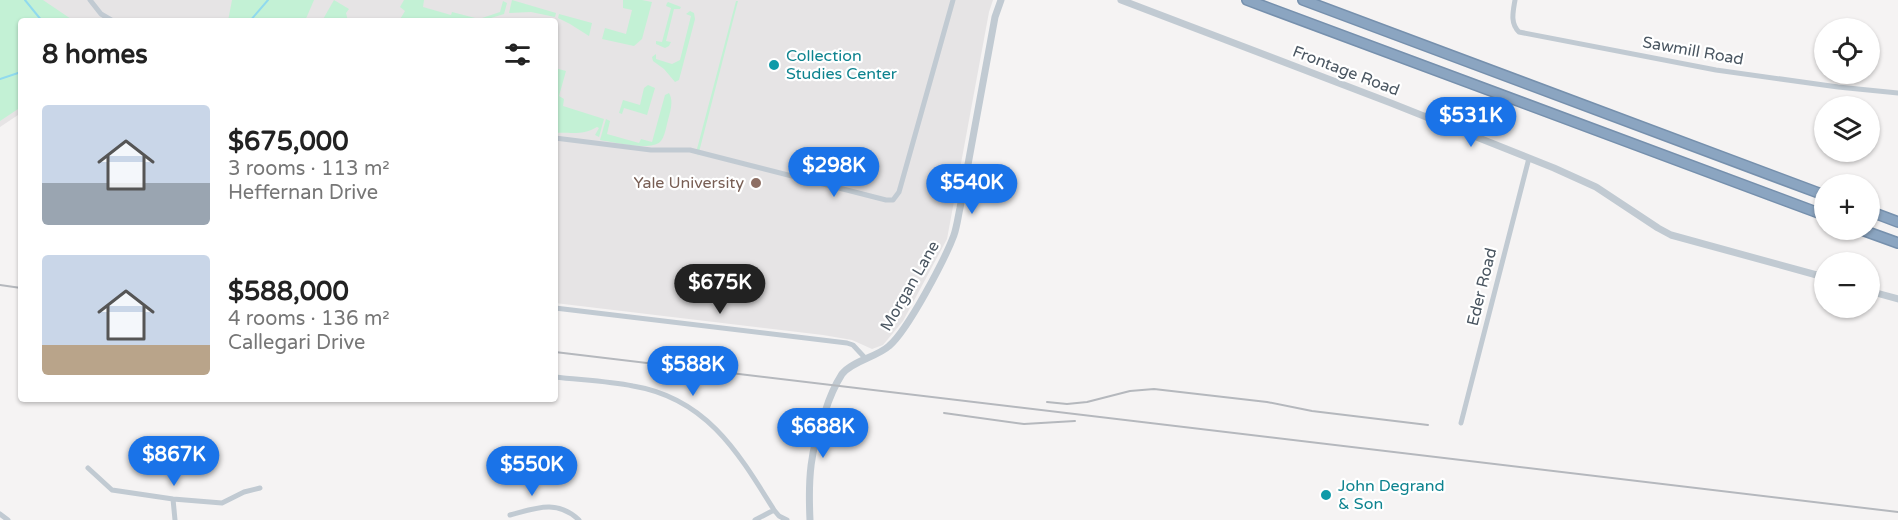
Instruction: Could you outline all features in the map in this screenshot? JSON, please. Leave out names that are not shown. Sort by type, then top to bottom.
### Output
[{"type":"highway","points":[[1247,0],[1814,211]]},
{"type":"highway","points":[[1303,0],[1814,191]]},
{"type":"highway","points":[[1880,215],[1898,222]]},
{"type":"highway","points":[[1880,236],[1898,243]]},
{"type":"street","points":[[90,0],[101,14],[108,18]]},
{"type":"street","points":[[558,138],[651,150],[690,150],[893,200],[899,192],[953,0]]},
{"type":"street","name":"Morgan Lane","points":[[810,520],[810,467],[817,432],[842,376],[845,371],[883,351],[899,335],[954,235],[995,17],[1001,0]]},
{"type":"street","name":"Frontage Road","points":[[1121,0],[1529,158],[1596,187],[1671,235],[1814,274]]},
{"type":"street","name":"Sawmill Road","points":[[1515,0],[1512,19],[1514,26],[1520,32],[1716,70],[1898,93]]},
{"type":"street","name":"Eder Road","points":[[1461,423],[1529,158]]},
{"type":"street","points":[[1880,294],[1898,299]]},
{"type":"street","points":[[558,308],[847,343],[853,345],[866,359]]},
{"type":"street","points":[[558,377],[634,386],[658,392],[678,401],[710,422],[725,437],[740,455],[774,510],[787,520]]},
{"type":"street","points":[[88,468],[112,490],[173,499],[222,503],[244,492],[260,488]]},
{"type":"street","points":[[173,499],[174,520]]},
{"type":"street","points":[[510,515],[544,506],[557,507],[579,520]]},
{"type":"street","points":[[755,520],[774,510]]},
{"type":"street","points":[[0,514],[8,520]]},
{"type":"shaded area","name":"Yale University","points":[[0,0],[993,0],[947,239],[903,321],[883,345],[872,349],[852,340],[823,335],[558,303],[558,18],[18,18],[18,115],[0,127]]},
{"type":"green space","points":[[0,0],[43,0],[70,18],[18,18],[18,109],[0,121]]},
{"type":"green space","points":[[232,0],[314,0],[306,18],[229,18]]},
{"type":"green space","points":[[334,0],[349,9],[346,13],[347,18],[324,18]]},
{"type":"green space","points":[[404,0],[424,0],[423,7],[451,15],[452,12],[475,18],[401,18],[405,11],[400,7]]},
{"type":"green space","points":[[512,0],[556,13],[555,17],[531,12],[509,13]]},
{"type":"green space","points":[[623,0],[652,2],[642,39],[634,46],[602,39],[605,28],[626,34],[632,10],[623,8]]},
{"type":"green space","points":[[503,1],[507,3],[504,14],[482,18],[500,12]]},
{"type":"green space","points":[[736,1],[738,1],[698,156],[697,149]]},
{"type":"green space","points":[[668,2],[681,7],[674,9],[666,41],[671,42],[665,48],[656,44],[656,41],[662,42],[671,8],[666,6]]},
{"type":"green space","points":[[690,11],[694,13],[695,19],[679,80],[675,82],[664,69],[653,61],[652,57],[656,54],[656,59],[672,64],[680,60],[691,16],[686,14]]},
{"type":"green space","points":[[559,14],[592,23],[589,36],[558,18]]},
{"type":"green space","points":[[558,69],[566,71],[559,96],[564,99],[563,106],[604,119],[599,137],[595,135],[599,128],[597,127],[581,133],[558,133]]},
{"type":"green space","points":[[648,85],[655,88],[647,115],[624,108],[622,114],[619,113],[623,100],[640,105],[644,88]]},
{"type":"green space","points":[[669,93],[671,110],[660,142],[655,145],[640,146],[600,140],[606,119],[610,121],[607,134],[639,143],[641,139],[652,142],[665,95]]},
{"type":"waterway","points":[[25,0],[40,18]]},
{"type":"waterway","points":[[253,18],[268,0]]},
{"type":"waterway","points":[[0,79],[18,73]]},
{"type":"railway","points":[[0,285],[18,288]]},
{"type":"railway","points":[[558,352],[1898,512]]},
{"type":"railway","points":[[1047,402],[1067,404],[1087,402],[1130,391],[1154,389],[1267,402],[1312,411],[1428,425]]},
{"type":"railway","points":[[944,413],[1024,424],[1075,421]]},
{"type":"place","name":"Collection Studies Center","points":[[774,65]]},
{"type":"place","name":"Yale University","points":[[756,183]]},
{"type":"place","name":"John Degrand & Son","points":[[1326,495]]}]
